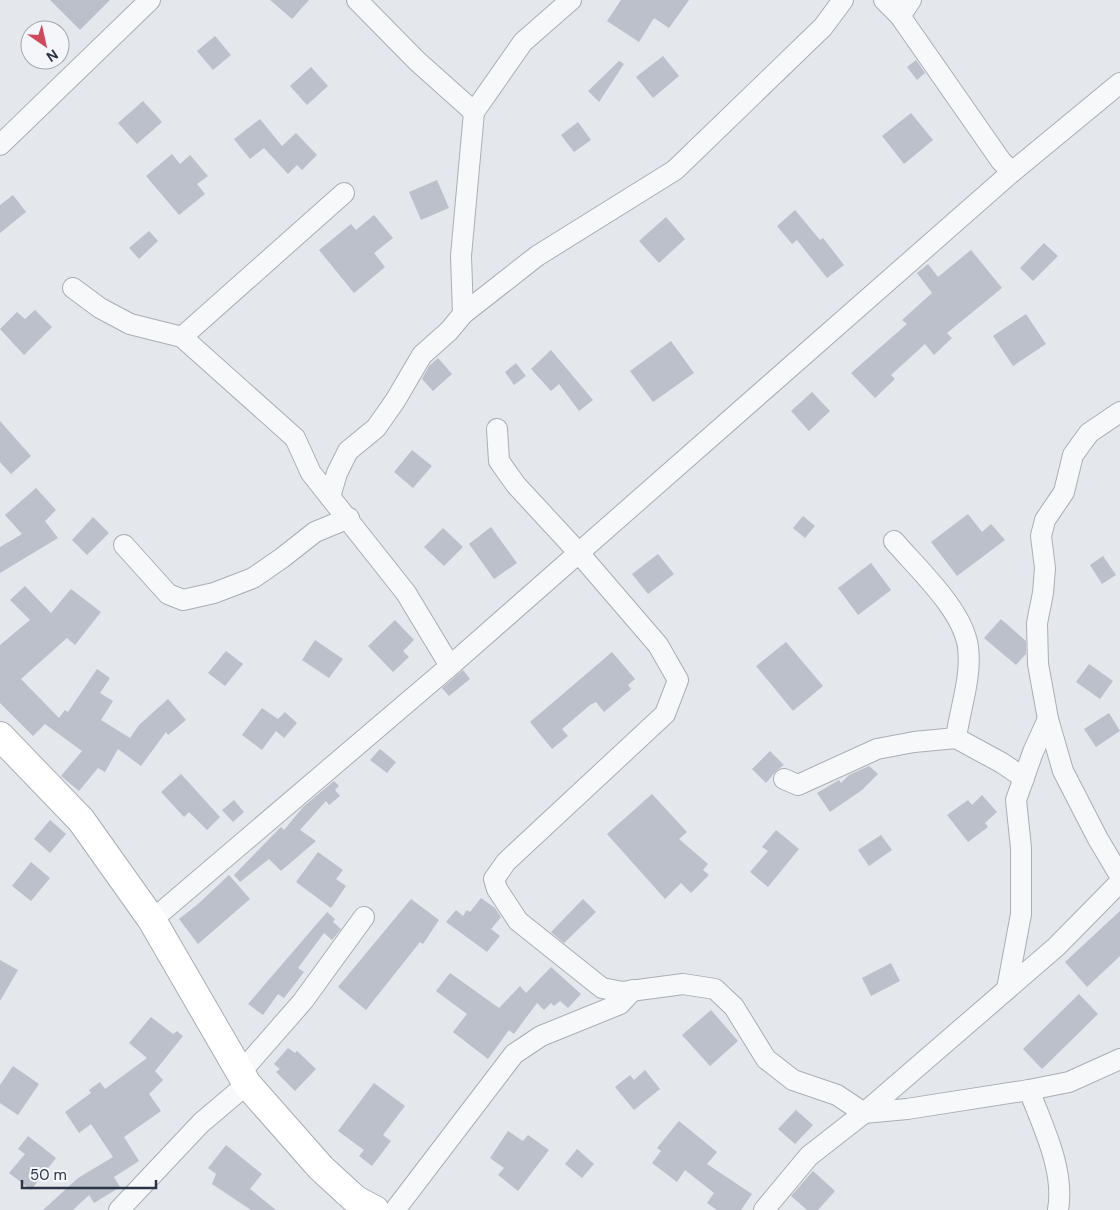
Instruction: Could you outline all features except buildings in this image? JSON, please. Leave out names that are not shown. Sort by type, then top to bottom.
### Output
[{"type":"main road","points":[[1,739],[81,820],[152,920],[244,1078],[321,1168],[356,1200],[375,1210]]},
{"type":"street","points":[[0,145],[150,0]]},
{"type":"street","points":[[357,0],[417,61],[474,112]]},
{"type":"street","points":[[463,314],[461,256],[474,112],[523,42],[571,0]]},
{"type":"street","points":[[330,497],[337,473],[348,451],[376,428],[395,401],[422,355],[449,331],[463,314],[537,256],[675,170],[823,28],[843,0]]},
{"type":"street","points":[[884,0],[906,8],[1002,161],[1012,172]]},
{"type":"street","points":[[152,920],[450,666],[1012,172],[1120,83]]},
{"type":"street","points":[[182,337],[344,193]]},
{"type":"street","points":[[73,288],[100,308],[130,324],[182,337],[295,438],[311,473],[349,518],[406,593],[450,666]]},
{"type":"street","points":[[1120,412],[1089,433],[1072,456],[1064,492],[1044,520],[1041,536],[1045,568],[1037,623],[1038,664],[1048,719],[1063,771],[1120,876]]},
{"type":"street","points":[[497,429],[499,461],[516,485],[578,552],[658,645],[678,680],[665,714],[506,862],[494,878],[497,889],[518,921],[602,988],[623,992],[683,984],[715,989],[734,1007],[766,1059],[793,1080],[837,1095],[864,1113],[906,1109],[1069,1082],[1120,1059]]},
{"type":"street","points":[[124,545],[168,594],[183,600],[214,593],[252,578],[282,558],[315,532],[349,518]]},
{"type":"street","points":[[894,541],[956,615],[968,646],[968,676],[956,738]]},
{"type":"street","points":[[1007,990],[1021,914],[1021,848],[1016,800],[1048,719]]},
{"type":"street","points":[[784,779],[798,785],[877,749],[914,742],[956,738],[1002,763],[1024,778]]},
{"type":"street","points":[[764,1210],[809,1156],[864,1113],[1056,947],[1120,882]]},
{"type":"street","points":[[119,1210],[244,1078],[364,917]]},
{"type":"street","points":[[394,1210],[514,1054],[542,1036],[620,1004],[633,990]]},
{"type":"street","points":[[1029,1090],[1054,1157],[1060,1199],[1058,1210]]}]
